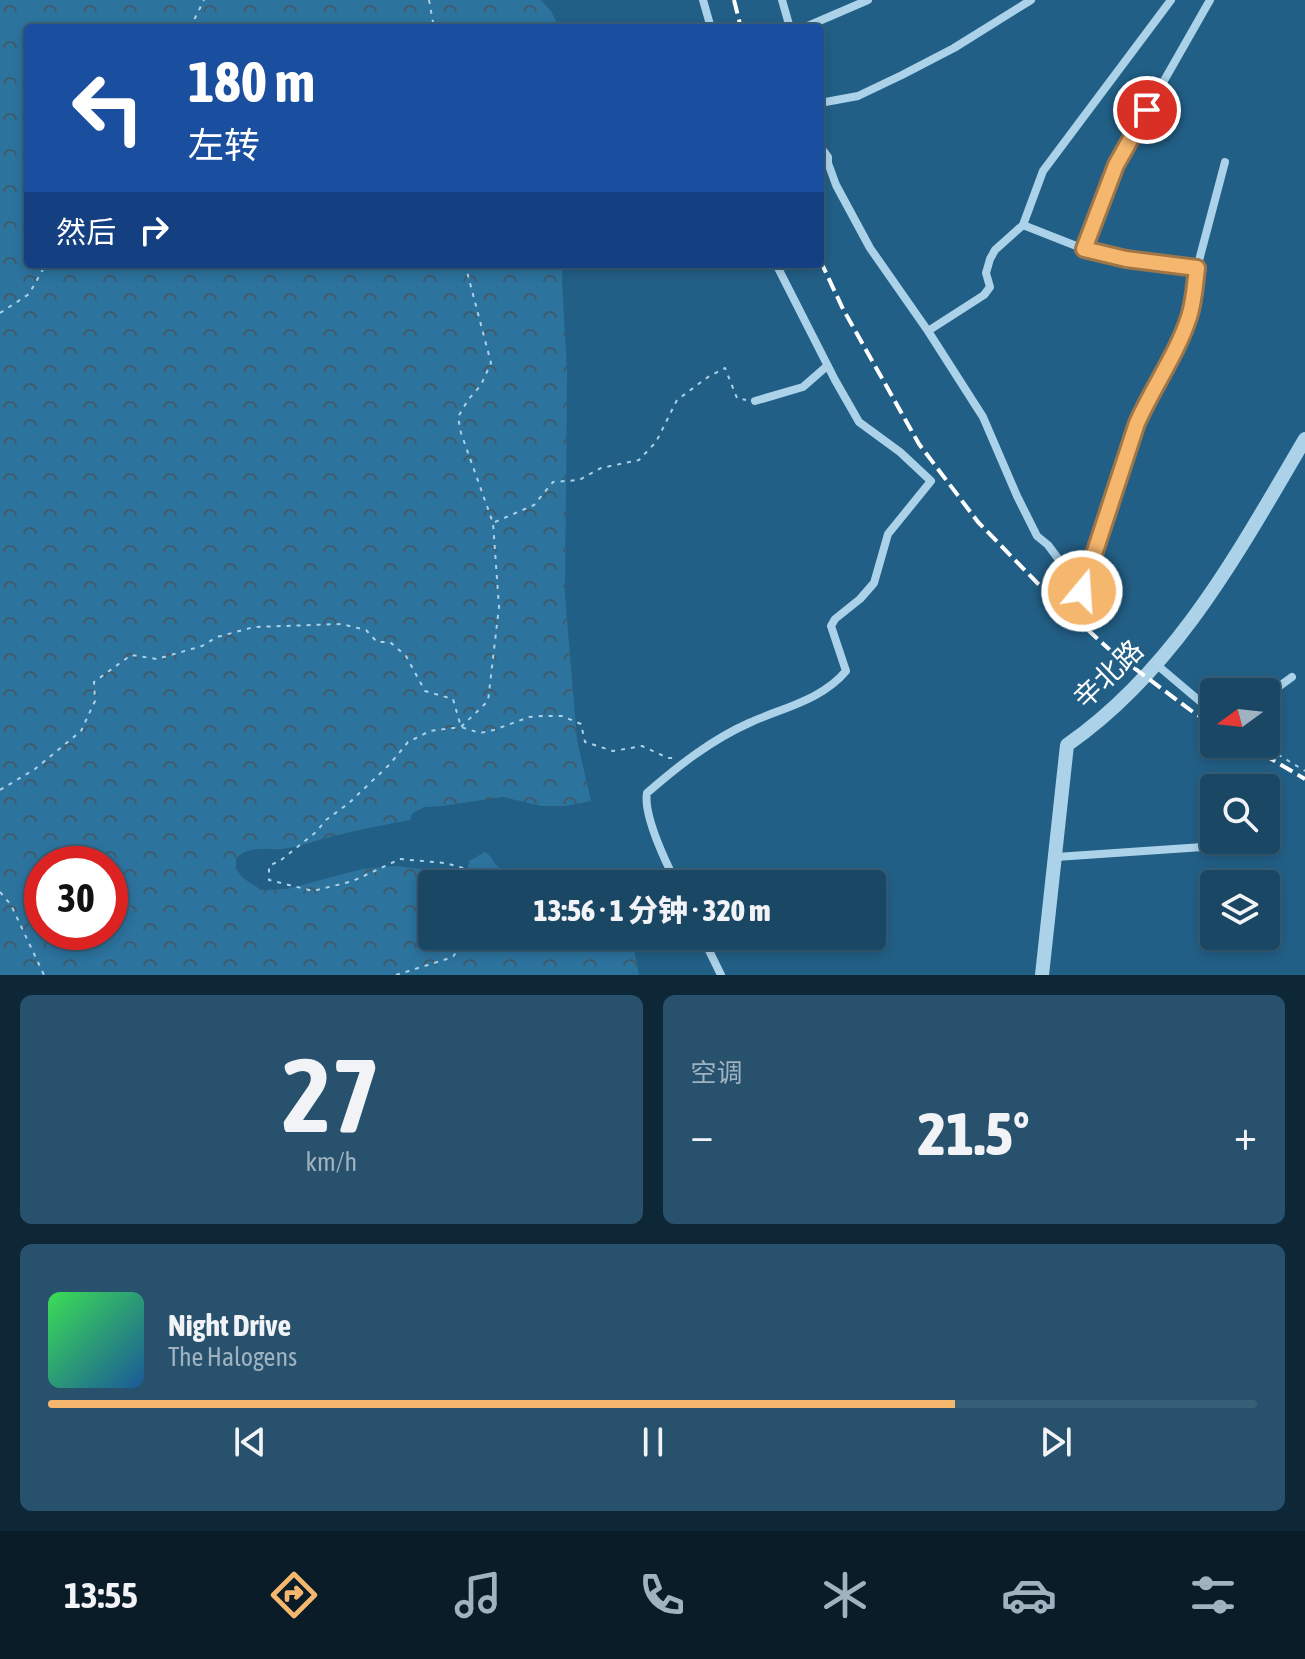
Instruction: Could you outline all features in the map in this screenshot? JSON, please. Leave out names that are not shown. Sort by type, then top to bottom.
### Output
[{"type":"street","points":[[703,0],[710,24]]},
{"type":"street","points":[[782,0],[789,24]]},
{"type":"street","points":[[812,24],[868,0]]},
{"type":"street","points":[[824,102],[858,96],[902,75],[954,48],[1031,0]]},
{"type":"street","points":[[928,331],[984,295],[990,287],[986,273],[990,259],[995,250],[1023,225],[1043,171],[1171,0]]},
{"type":"street","points":[[1084,249],[1116,165],[1210,0]]},
{"type":"street","points":[[824,152],[836,185],[870,248],[983,417],[1037,536],[1048,545],[1082,591],[1137,423],[1190,315],[1197,268],[1225,162]]},
{"type":"street","points":[[1023,225],[1084,249],[1126,259],[1197,268]]},
{"type":"street","points":[[671,870],[648,814],[647,793],[689,758],[746,724],[812,697],[836,683],[846,671],[831,626],[874,583],[888,534],[931,481],[900,452],[859,422],[778,268]]},
{"type":"street","points":[[755,401],[803,387],[827,366]]},
{"type":"street","name":"辛北路","points":[[1042,975],[1067,745],[1115,708],[1157,665],[1198,614],[1303,444]]},
{"type":"street","points":[[1157,665],[1200,701]]},
{"type":"street","points":[[1280,686],[1292,677]]},
{"type":"street","points":[[1056,857],[1200,847]]},
{"type":"street","points":[[709,950],[721,975]]},
{"type":"path","points":[[192,24],[204,0]]},
{"type":"path","points":[[429,0],[433,24]]},
{"type":"path","points":[[0,313],[29,294],[44,268]]},
{"type":"path","points":[[461,727],[488,701],[499,607],[493,523],[458,417],[481,385],[491,363],[466,268]]},
{"type":"path","points":[[493,523],[534,505],[553,482],[579,480],[601,468],[639,460],[656,442],[677,400],[725,368],[737,398],[755,401]]},
{"type":"path","points":[[0,790],[35,769],[81,731],[95,701],[94,682],[131,655],[157,659],[254,627],[341,624],[366,630],[377,642],[390,642],[406,656],[425,691],[453,699],[461,727]]},
{"type":"path","points":[[471,870],[445,863],[400,859],[353,881],[313,891],[269,880],[269,866],[281,860],[349,803],[408,742],[430,731],[461,727],[480,733],[529,717],[562,716],[581,724],[585,742],[613,751],[642,746],[668,758],[689,758]]},
{"type":"path","points":[[1280,756],[1305,771]]},
{"type":"path","points":[[541,870],[585,870]]},
{"type":"path","points":[[0,892],[11,905],[44,975]]},
{"type":"path","points":[[396,975],[453,957],[458,950]]},
{"type":"green space","points":[[0,0],[541,0],[551,11],[557,24],[24,24],[24,268],[563,268],[567,371],[565,595],[577,740],[591,801],[542,806],[503,797],[425,807],[413,813],[410,820],[288,848],[245,852],[236,859],[236,869],[261,890],[287,889],[362,869],[394,866],[426,870],[418,870],[418,950],[634,950],[639,975],[0,975]]},
{"type":"green space","points":[[485,852],[504,870],[465,870],[469,861]]},
{"type":"railway","points":[[734,0],[740,24]]},
{"type":"railway","points":[[824,268],[843,309],[919,444],[978,522],[1048,594],[1110,650],[1200,716]]},
{"type":"railway","points":[[1270,758],[1305,779]]},
{"type":"route","points":[[1082,591],[1137,423],[1190,315],[1197,268],[1126,259],[1084,249],[1116,165],[1147,110]]}]
